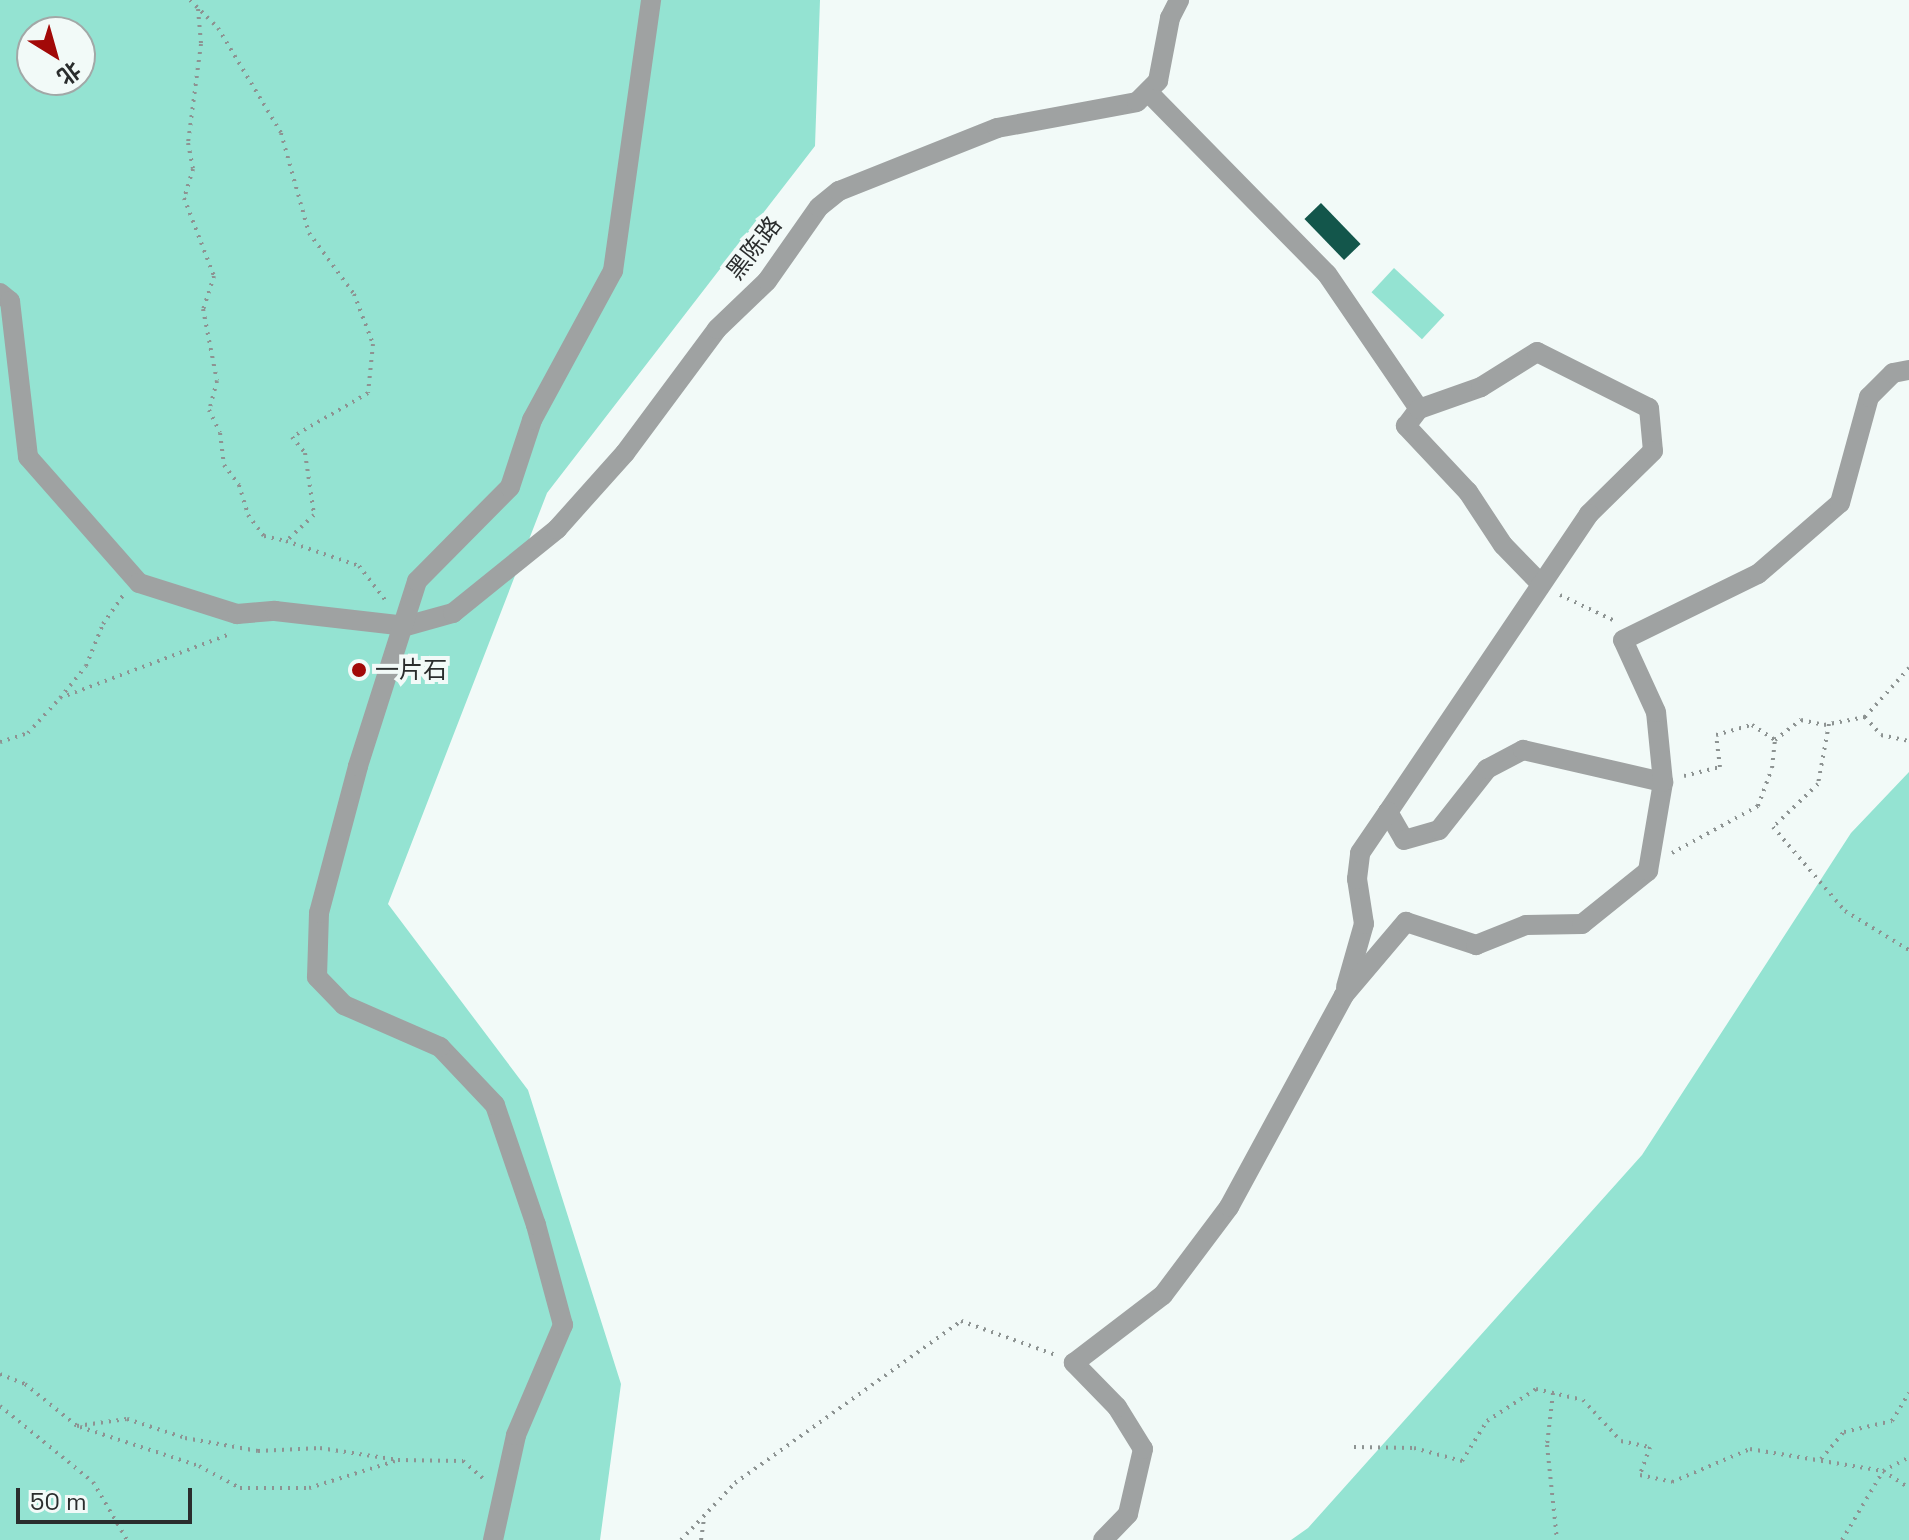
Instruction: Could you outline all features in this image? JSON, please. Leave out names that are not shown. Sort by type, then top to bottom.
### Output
[{"type":"street","points":[[493,1540],[516,1435],[563,1325],[495,1105],[440,1047],[344,1005],[317,977],[319,913],[358,766],[406,626],[417,581],[510,487],[532,420],[613,271],[651,0]]},
{"type":"street","points":[[1179,0],[1150,94],[1327,274],[1419,409]]},
{"type":"street","name":"黑陈路","points":[[406,626],[453,613],[557,529],[625,453],[717,329],[767,281],[819,207],[839,191],[997,128],[1124,108],[1150,94]]},
{"type":"street","points":[[0,293],[10,301],[28,457],[139,583],[237,614],[275,611],[406,626]]},
{"type":"street","points":[[1344,995],[1364,924],[1357,879],[1360,853],[1589,514],[1653,451],[1649,408],[1537,352],[1481,387],[1419,409],[1406,426],[1468,492],[1503,545],[1541,584]]},
{"type":"street","points":[[1103,1540],[1128,1514],[1143,1449],[1117,1407],[1074,1363],[1163,1295],[1229,1207],[1344,995],[1406,922],[1476,945],[1526,925],[1582,924],[1648,871],[1663,782],[1656,712],[1623,640],[1758,574],[1840,503],[1869,397],[1893,373],[1909,370]]},
{"type":"street","points":[[1388,812],[1404,840],[1439,830],[1487,769],[1523,750],[1663,782]]},
{"type":"path","points":[[190,0],[218,28],[281,133],[309,233],[354,294],[373,344],[368,393],[292,437],[305,453],[314,515],[286,541]]},
{"type":"path","points":[[198,8],[201,44],[188,143],[193,169],[184,198],[214,276],[203,309],[217,381],[209,410],[220,433],[224,465],[239,485],[248,515],[264,536],[359,566],[406,626]]},
{"type":"path","points":[[0,742],[28,733],[60,698],[86,666],[115,601],[139,583]]},
{"type":"path","points":[[1584,609],[1612,618],[1623,640]]},
{"type":"path","points":[[60,698],[175,659],[236,631]]},
{"type":"path","points":[[1648,871],[1684,844],[1758,806],[1772,768],[1775,740],[1801,720],[1829,724],[1865,717],[1909,668]]},
{"type":"path","points":[[1865,717],[1881,735],[1909,741]]},
{"type":"path","points":[[1829,724],[1818,784],[1773,827],[1845,911],[1909,950]]},
{"type":"path","points":[[1663,782],[1720,767],[1716,735],[1752,725],[1775,740]]},
{"type":"path","points":[[681,1540],[735,1483],[961,1321],[1074,1363]]},
{"type":"path","points":[[0,1374],[25,1384],[77,1426],[199,1466],[240,1488],[309,1488],[398,1460]]},
{"type":"path","points":[[1354,1447],[1414,1448],[1462,1461],[1487,1421],[1536,1389],[1583,1400],[1621,1441],[1650,1447],[1640,1475],[1672,1482],[1750,1449],[1883,1471],[1909,1488]]},
{"type":"path","points":[[1553,1393],[1547,1445],[1557,1540]]},
{"type":"path","points":[[1820,1460],[1844,1432],[1892,1421],[1909,1393]]},
{"type":"path","points":[[0,1406],[93,1482],[127,1540]]},
{"type":"path","points":[[77,1426],[127,1419],[185,1438],[258,1451],[320,1448],[398,1460],[463,1461],[503,1495]]},
{"type":"path","points":[[1842,1540],[1883,1471],[1909,1457]]},
{"type":"path","points":[[701,1540],[704,1516]]},
{"type":"green space","points":[[0,0],[820,0],[815,146],[547,493],[388,904],[528,1090],[621,1384],[600,1540],[0,1540]]},
{"type":"green space","points":[[1394,268],[1444,315],[1422,339],[1371,292]]},
{"type":"green space","points":[[1909,772],[1909,1540],[1291,1540],[1308,1528],[1642,1155],[1851,833]]},
{"type":"building","points":[[1321,203],[1361,244],[1344,260],[1304,219]]},
{"type":"place","name":"一片石","points":[[359,670]]}]
